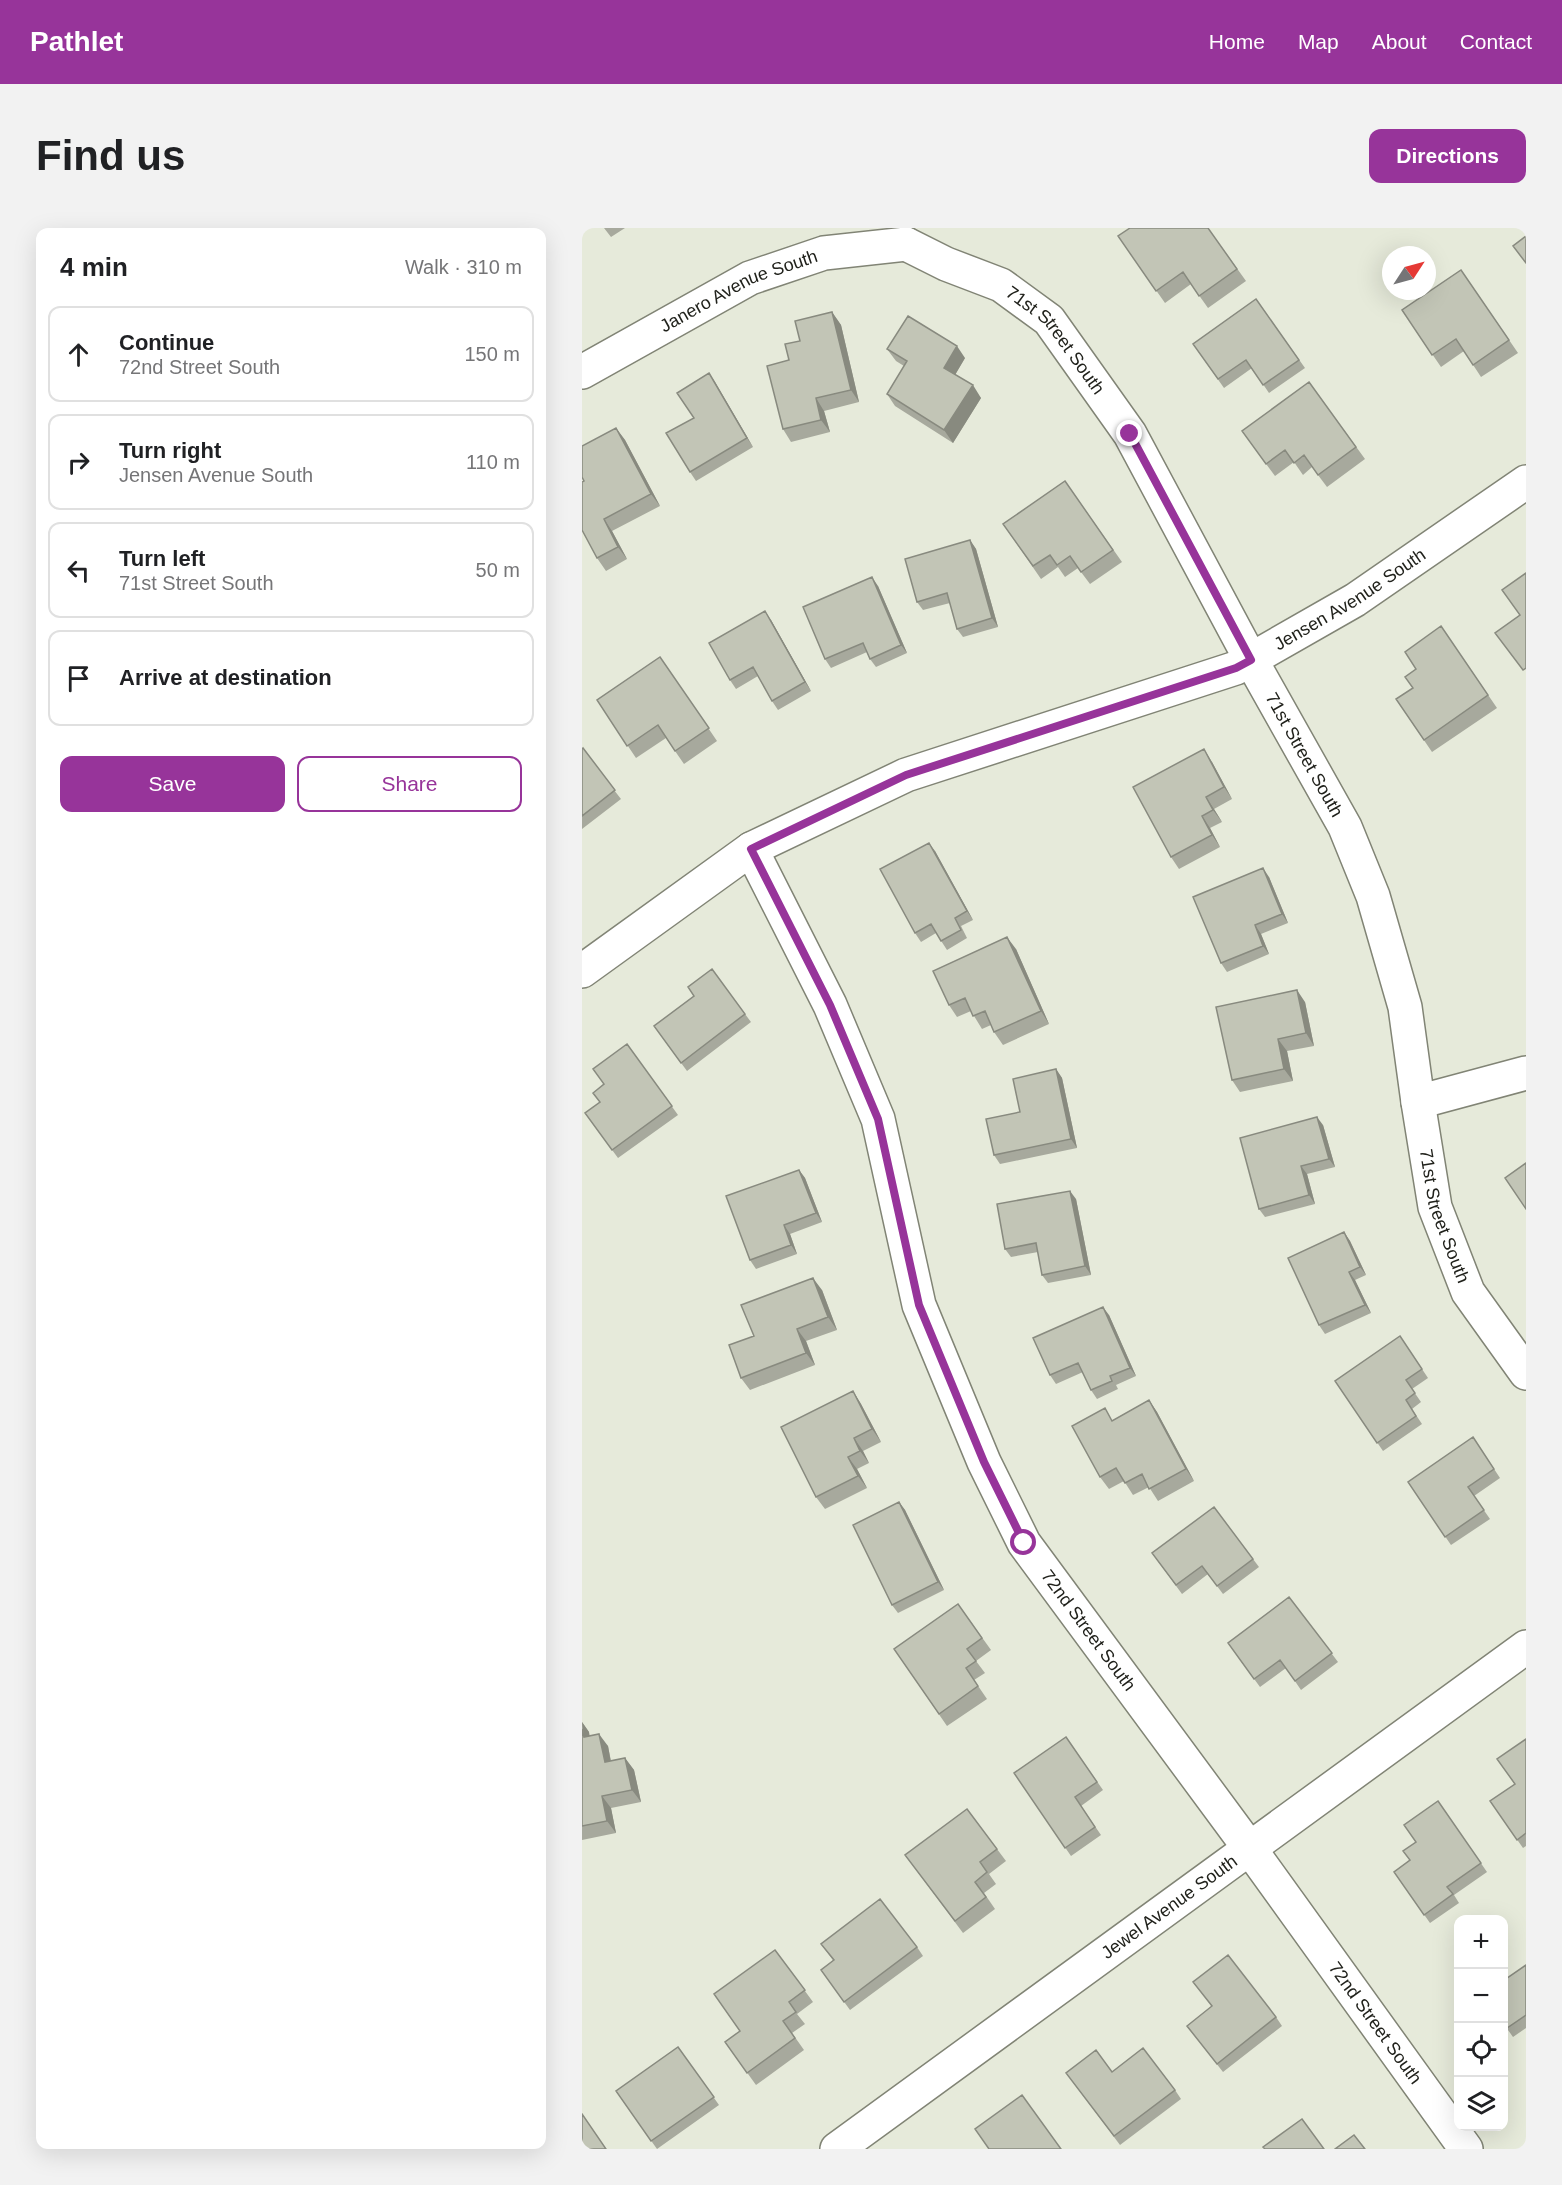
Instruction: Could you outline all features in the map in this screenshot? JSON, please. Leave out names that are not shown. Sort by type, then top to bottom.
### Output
[{"type":"street","name":"Janero Avenue South","points":[[582,372],[750,278],[824,253],[909,236]]},
{"type":"street","name":"71st Street South","points":[[909,236],[946,264],[1001,285],[1049,320],[1130,434],[1251,660],[1345,827],[1373,896],[1406,1007],[1435,1207],[1468,1292],[1526,1373]]},
{"type":"street","name":"Jensen Avenue South","points":[[582,971],[751,849],[906,775],[1236,668],[1355,600],[1526,482]]},
{"type":"street","name":"72nd Street South","points":[[751,849],[830,1005],[878,1119],[919,1305],[984,1462],[1024,1543],[1250,1849],[1466,2149]]},
{"type":"street","points":[[1418,1102],[1526,1073]]},
{"type":"street","name":"Jewel Avenue South","points":[[837,2149],[1514,1656]]},
{"type":"building","points":[[1130,228],[1208,228],[1237,269],[1199,296],[1183,272],[1156,291],[1118,236]]},
{"type":"building","points":[[1526,236],[1526,263],[1513,246]]},
{"type":"building","points":[[1461,270],[1509,340],[1473,365],[1456,339],[1432,355],[1402,310],[1417,300],[1436,300],[1436,287]]},
{"type":"building","points":[[1256,299],[1299,360],[1263,385],[1246,360],[1218,379],[1193,344]]},
{"type":"building","points":[[832,312],[851,390],[816,398],[821,420],[783,429],[767,366],[789,360],[785,344],[800,341],[795,321]]},
{"type":"building","points":[[908,316],[957,346],[944,368],[973,385],[944,430],[887,394],[907,361],[887,349]]},
{"type":"building","points":[[709,373],[747,438],[690,472],[666,433],[694,418],[677,393]]},
{"type":"building","points":[[1309,382],[1356,447],[1318,475],[1304,455],[1294,463],[1285,450],[1266,464],[1242,431]]},
{"type":"building","points":[[616,428],[651,494],[604,519],[618,547],[597,558],[582,530],[582,482],[584,481],[582,446]]},
{"type":"building","points":[[1065,481],[1113,550],[1081,572],[1070,556],[1057,565],[1050,555],[1033,566],[1003,524]]},
{"type":"building","points":[[970,540],[992,618],[957,629],[947,593],[917,602],[905,559]]},
{"type":"building","points":[[1526,573],[1526,668],[1523,670],[1495,633],[1520,615],[1502,590]]},
{"type":"building","points":[[872,577],[901,645],[870,659],[863,643],[825,659],[803,607]]},
{"type":"building","points":[[765,611],[805,682],[772,701],[753,667],[730,680],[709,643]]},
{"type":"building","points":[[1441,626],[1488,695],[1424,740],[1396,699],[1413,688],[1405,677],[1416,669],[1405,652]]},
{"type":"building","points":[[660,657],[709,728],[675,751],[658,725],[627,746],[597,700]]},
{"type":"building","points":[[582,749],[615,790],[582,816]]},
{"type":"building","points":[[1204,749],[1224,787],[1206,797],[1213,810],[1202,816],[1212,835],[1171,857],[1133,787]]},
{"type":"building","points":[[929,843],[967,911],[955,918],[961,930],[941,941],[931,924],[915,933],[880,869]]},
{"type":"building","points":[[1263,868],[1282,914],[1255,925],[1263,946],[1221,963],[1193,897]]},
{"type":"building","points":[[1007,937],[1041,1011],[994,1032],[985,1011],[973,1016],[965,998],[949,1005],[933,971]]},
{"type":"building","points":[[712,969],[745,1014],[681,1063],[654,1026],[694,996],[688,987]]},
{"type":"building","points":[[1297,990],[1306,1033],[1278,1039],[1284,1069],[1232,1080],[1216,1007]]},
{"type":"building","points":[[627,1044],[672,1106],[612,1150],[585,1113],[600,1102],[593,1093],[604,1084],[593,1069]]},
{"type":"building","points":[[1056,1069],[1071,1139],[994,1155],[986,1119],[1020,1112],[1013,1079]]},
{"type":"building","points":[[1317,1117],[1329,1159],[1301,1166],[1309,1195],[1259,1209],[1240,1138]]},
{"type":"building","points":[[1526,1163],[1526,1209],[1505,1178]]},
{"type":"building","points":[[799,1170],[816,1213],[784,1225],[791,1245],[750,1260],[726,1196]]},
{"type":"building","points":[[1070,1191],[1085,1266],[1042,1275],[1036,1243],[1005,1249],[997,1204]]},
{"type":"building","points":[[1344,1232],[1360,1267],[1349,1272],[1365,1305],[1319,1325],[1288,1258]]},
{"type":"building","points":[[813,1278],[828,1317],[797,1329],[806,1353],[741,1378],[729,1345],[754,1336],[741,1305]]},
{"type":"building","points":[[1103,1307],[1130,1368],[1110,1376],[1112,1381],[1091,1390],[1078,1363],[1050,1375],[1033,1338]]},
{"type":"building","points":[[1400,1336],[1422,1369],[1406,1380],[1415,1393],[1406,1400],[1416,1416],[1377,1443],[1335,1381]]},
{"type":"building","points":[[853,1391],[872,1429],[854,1438],[860,1451],[848,1457],[858,1476],[816,1497],[781,1427]]},
{"type":"building","points":[[1149,1400],[1186,1469],[1149,1489],[1142,1474],[1125,1483],[1116,1468],[1100,1477],[1072,1426],[1105,1408],[1112,1421]]},
{"type":"building","points":[[1473,1437],[1494,1469],[1468,1487],[1484,1510],[1445,1537],[1408,1482]]},
{"type":"building","points":[[899,1502],[938,1582],[892,1605],[853,1525]]},
{"type":"building","points":[[1214,1507],[1253,1559],[1217,1586],[1202,1566],[1176,1585],[1152,1553]]},
{"type":"building","points":[[1289,1597],[1332,1653],[1295,1681],[1280,1660],[1254,1679],[1228,1643]]},
{"type":"building","points":[[958,1604],[982,1638],[967,1649],[976,1661],[966,1668],[978,1686],[939,1714],[894,1649]]},
{"type":"building","points":[[582,1729],[584,1737],[599,1734],[605,1762],[625,1758],[632,1790],[602,1796],[607,1821],[582,1826]]},
{"type":"building","points":[[1066,1737],[1097,1782],[1075,1797],[1095,1827],[1065,1848],[1014,1773]]},
{"type":"building","points":[[1526,1739],[1526,1833],[1517,1840],[1490,1801],[1515,1784],[1497,1759]]},
{"type":"building","points":[[1438,1801],[1481,1863],[1447,1887],[1453,1894],[1424,1915],[1394,1872],[1410,1860],[1403,1851],[1416,1842],[1404,1825]]},
{"type":"building","points":[[967,1809],[997,1849],[980,1862],[987,1872],[975,1882],[986,1897],[955,1921],[905,1855]]},
{"type":"building","points":[[880,1899],[917,1947],[844,2002],[821,1970],[834,1960],[821,1944]]},
{"type":"building","points":[[775,1950],[805,1990],[789,2002],[796,2012],[783,2021],[795,2038],[747,2073],[725,2042],[740,2031],[714,1994]]},
{"type":"building","points":[[1228,1955],[1276,2017],[1217,2064],[1187,2026],[1212,2006],[1193,1982]]},
{"type":"building","points":[[1526,1965],[1526,2015],[1508,2027],[1508,2023],[1508,1978]]},
{"type":"building","points":[[678,2047],[714,2097],[651,2141],[616,2091]]},
{"type":"building","points":[[1143,2048],[1175,2090],[1114,2136],[1066,2073],[1096,2050],[1112,2072]]},
{"type":"building","points":[[1022,2095],[1061,2149],[989,2149],[975,2129]]},
{"type":"building","points":[[582,2114],[606,2149],[582,2149]]},
{"type":"building","points":[[1302,2119],[1324,2149],[1265,2149],[1263,2147]]},
{"type":"building","points":[[1354,2135],[1365,2149],[1335,2149]]},
{"type":"route","points":[[1024,1543],[984,1462],[919,1305],[878,1119],[830,1005],[751,849],[906,775],[1236,668],[1251,660],[1130,434]]}]
